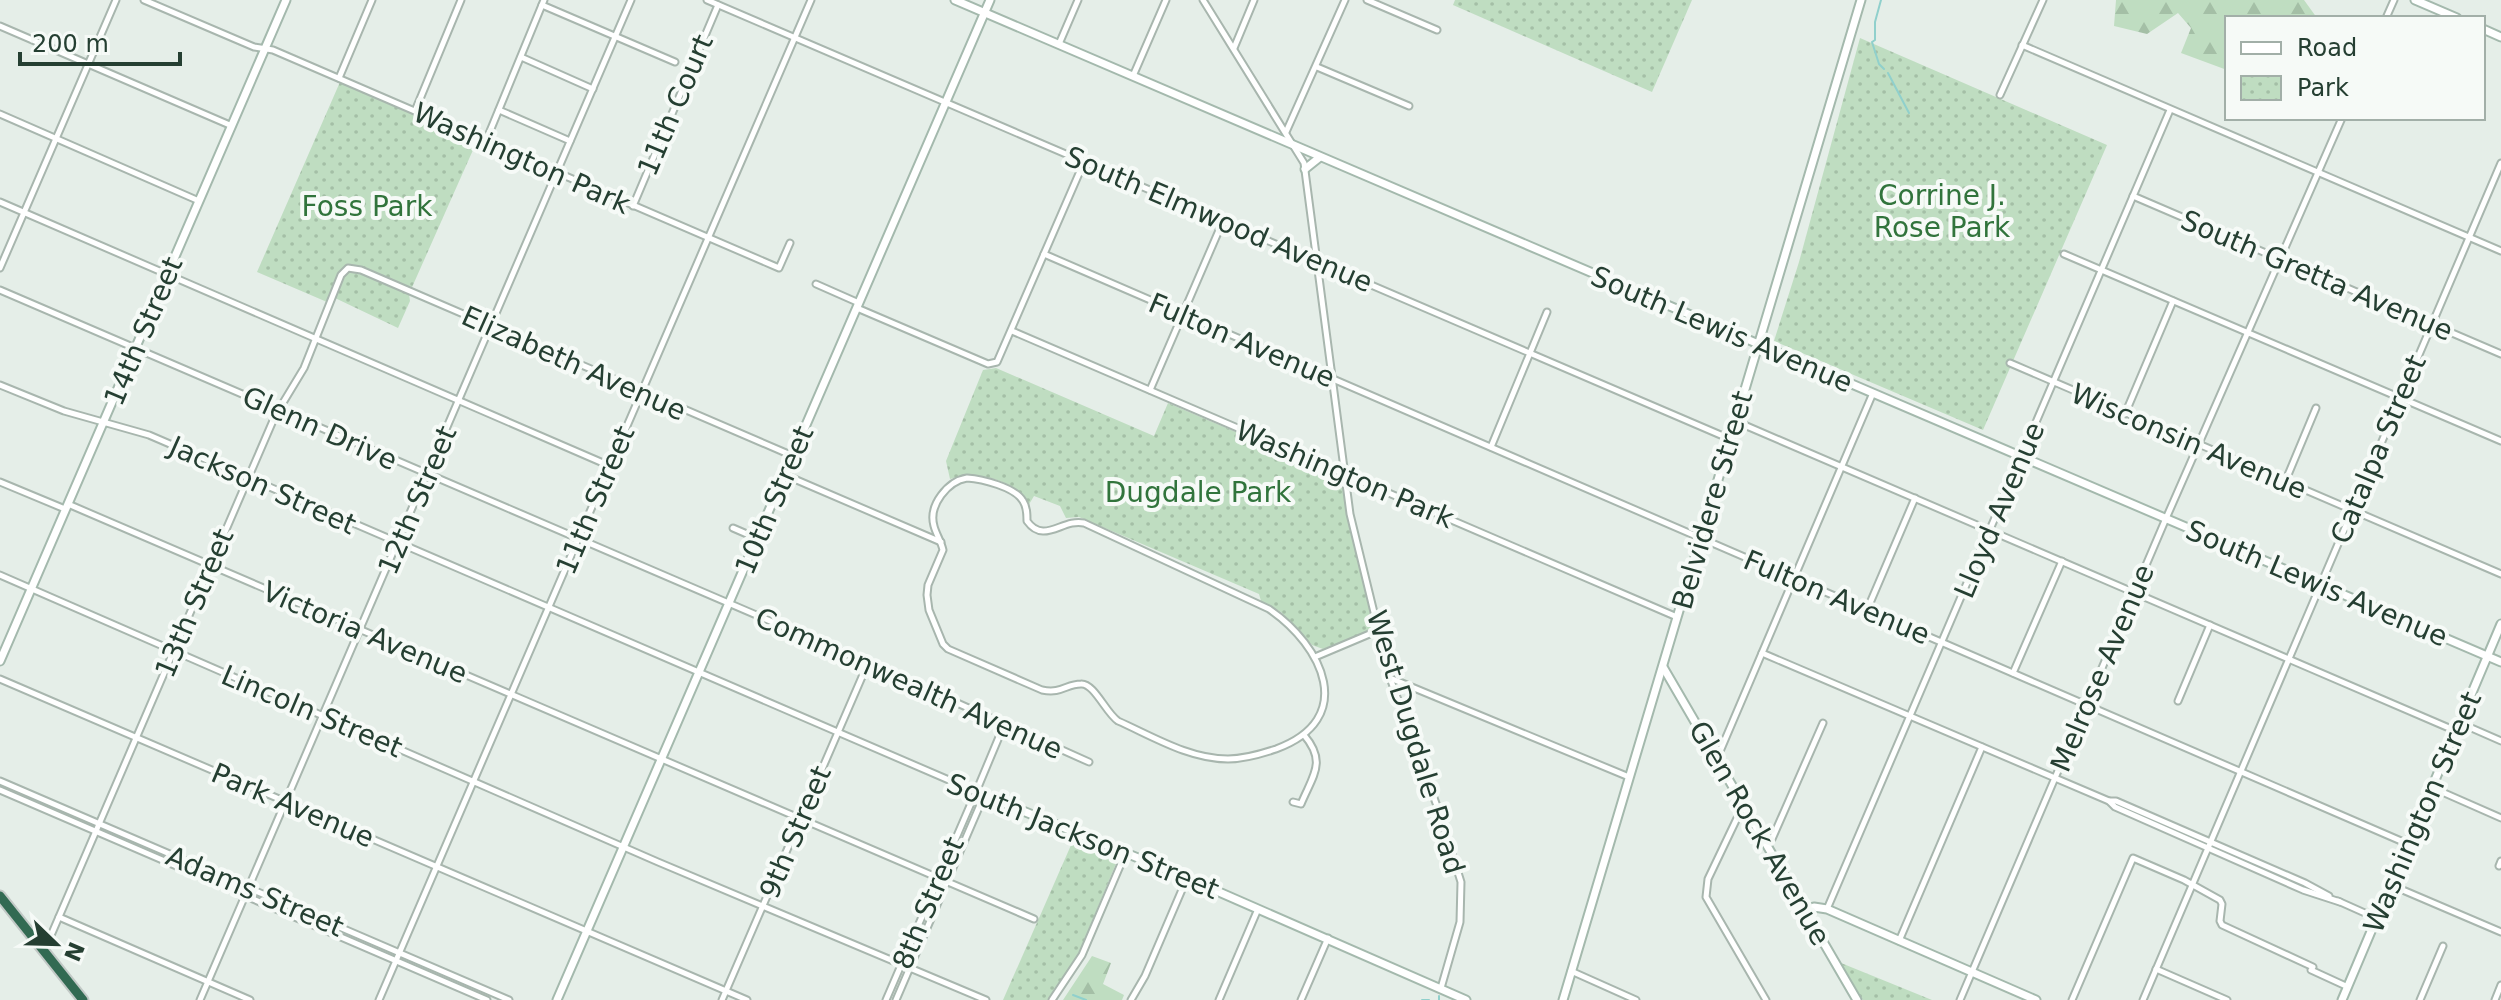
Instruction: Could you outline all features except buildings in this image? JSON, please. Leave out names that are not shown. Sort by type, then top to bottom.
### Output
[{"type":"highway","points":[[0,896],[83,1000]]},
{"type":"main road","name":"14th Street","points":[[0,661],[286,0]]},
{"type":"main road","name":"South Lewis Avenue","points":[[955,0],[2501,662]]},
{"type":"main road","name":"10th Street","points":[[557,1000],[990,0]]},
{"type":"main road","name":"Belvidere Street","points":[[1563,1000],[1861,0]]},
{"type":"main road","points":[[2415,0],[2452,16]]},
{"type":"main road","points":[[1305,169],[1320,157]]},
{"type":"main road","name":"Washington Street","points":[[2342,1000],[2501,624]]},
{"type":"main road","name":"Glen Rock Avenue","points":[[1663,666],[1857,1000]]},
{"type":"main road","name":"South Jackson Street","points":[[978,792],[1258,908],[1466,1000]]},
{"type":"main road","points":[[1805,910],[1814,907],[1827,909],[2036,1000]]},
{"type":"street","points":[[0,268],[116,0]]},
{"type":"street","name":"Washington Park","points":[[144,0],[254,47],[273,50],[779,268],[790,243]]},
{"type":"street","points":[[339,78],[372,0]]},
{"type":"street","points":[[415,111],[461,0]]},
{"type":"street","name":"12th Street","points":[[200,1000],[631,0]]},
{"type":"street","name":"South Elmwood Avenue","points":[[707,0],[1730,439]]},
{"type":"street","name":"11th Street","points":[[379,1000],[811,0]]},
{"type":"street","points":[[1059,44],[1078,0]]},
{"type":"street","points":[[1133,76],[1166,0]]},
{"type":"street","name":"West Dugdale Road","points":[[1203,0],[1295,146],[1305,169],[1350,514],[1390,678],[1461,882],[1460,922],[1441,988]]},
{"type":"street","points":[[1233,49],[1254,0]]},
{"type":"street","points":[[1286,132],[1345,0]]},
{"type":"street","points":[[1367,0],[1437,30]]},
{"type":"street","points":[[2000,95],[2043,0]]},
{"type":"street","points":[[488,136],[543,2],[675,62]]},
{"type":"street","name":"11th Court","points":[[633,206],[718,5]]},
{"type":"street","points":[[0,26],[232,126]]},
{"type":"street","points":[[2022,45],[2501,251]]},
{"type":"street","points":[[521,57],[593,89]]},
{"type":"street","points":[[1317,67],[1409,106]]},
{"type":"street","points":[[499,110],[570,141]]},
{"type":"street","name":"Lloyd Avenue","points":[[1827,909],[2170,110]]},
{"type":"street","points":[[0,114],[199,201]]},
{"type":"street","name":"Melrose Avenue","points":[[1960,1000],[2166,518],[2341,120]]},
{"type":"street","points":[[816,284],[976,359],[988,364],[997,362],[1084,162]]},
{"type":"street","name":"Catalpa Street","points":[[2143,1000],[2501,163]]},
{"type":"street","name":"South Gretta Avenue","points":[[2133,196],[2501,354]]},
{"type":"street","points":[[0,202],[610,466]]},
{"type":"street","points":[[1150,390],[1223,221]]},
{"type":"street","name":"Fulton Avenue","points":[[1044,254],[2409,844]]},
{"type":"street","points":[[2064,254],[2501,441]]},
{"type":"street","name":"13th Street","points":[[41,947],[49,940],[278,410],[298,380],[341,275],[348,268],[355,268]]},
{"type":"street","name":"Elizabeth Avenue","points":[[355,268],[793,456]]},
{"type":"street","name":"Glenn Drive","points":[[0,290],[729,604]]},
{"type":"street","points":[[2125,414],[2173,301]]},
{"type":"street","points":[[1491,447],[1547,312]]},
{"type":"street","name":"Washington Park","points":[[1012,331],[1678,617]]},
{"type":"street","name":"Wisconsin Avenue","points":[[2010,363],[2501,574]]},
{"type":"street","name":"Jackson Street","points":[[0,385],[64,411],[149,435],[699,674]]},
{"type":"street","points":[[1715,754],[1721,749],[1873,393]]},
{"type":"street","points":[[2285,482],[2316,408]]},
{"type":"street","points":[[1735,421],[2289,659],[2458,727],[2501,741]]},
{"type":"street","points":[[785,475],[941,542]]},
{"type":"street","points":[[977,478],[1016,493],[1025,505],[1027,521],[1038,531],[1052,531],[1075,521],[1084,523],[1269,609],[1298,632],[1315,657],[1324,680],[1325,702],[1314,724],[1304,735],[1285,746],[1245,758],[1227,759],[1190,752],[1109,716],[1092,689],[1086,685],[1080,683],[1053,692],[1042,690],[948,649],[937,634],[927,595],[928,585],[941,558],[941,542],[933,524],[934,510],[943,491],[959,479],[977,478]]},
{"type":"street","name":"Victoria Avenue","points":[[0,482],[211,566],[1034,919]]},
{"type":"street","points":[[1867,610],[1915,498]]},
{"type":"street","points":[[733,528],[757,539]]},
{"type":"street","points":[[2013,673],[2062,561]]},
{"type":"street","name":"Lincoln Street","points":[[0,575],[762,907],[986,1000]]},
{"type":"street","name":"Commonwealth Avenue","points":[[729,604],[1089,762]]},
{"type":"street","points":[[2178,701],[2210,625]]},
{"type":"street","points":[[1315,657],[1379,630]]},
{"type":"street","points":[[1762,653],[2109,801],[2115,807],[2305,883],[2377,918]]},
{"type":"street","name":"9th Street","points":[[722,1000],[868,663]]},
{"type":"street","name":"South Jackson Street","points":[[699,674],[978,792]]},
{"type":"street","points":[[1390,678],[1629,777]]},
{"type":"street","name":"Park Avenue","points":[[0,679],[747,1000]]},
{"type":"street","points":[[1767,845],[1823,723]]},
{"type":"street","name":"8th Street","points":[[886,1000],[978,792],[1004,725]]},
{"type":"street","points":[[1293,802],[1301,804],[1316,767],[1315,748],[1304,735]]},
{"type":"street","points":[[1899,941],[1982,746]]},
{"type":"street","name":"Adams Street","points":[[0,781],[246,896],[487,1000]]},
{"type":"street","points":[[2433,788],[2501,818]]},
{"type":"street","name":"Adams Street","points":[[0,790],[249,888],[509,1000]]},
{"type":"street","name":"8th Street","points":[[896,1000],[980,805],[978,792]]},
{"type":"street","points":[[1745,806],[1708,879],[1706,897],[1766,1000]]},
{"type":"street","points":[[1052,1000],[1082,955],[1126,852]]},
{"type":"street","points":[[2072,1000],[2133,858],[2220,900],[2222,925],[2348,987]]},
{"type":"street","points":[[1131,1000],[1145,976],[1187,878]]},
{"type":"street","points":[[2391,885],[2501,932]]},
{"type":"street","points":[[1219,1000],[1258,908]]},
{"type":"street","points":[[59,917],[250,1000]]},
{"type":"street","points":[[1301,1000],[1328,938]]},
{"type":"street","points":[[2420,1000],[2443,946]]},
{"type":"street","points":[[2156,969],[2227,1000]]},
{"type":"street","points":[[1571,971],[1636,1000]]},
{"type":"street","points":[[2495,1000],[2501,985]]},
{"type":"green space","points":[[1455,0],[1692,0],[1652,92],[1453,5]]},
{"type":"green space","points":[[2116,0],[2304,0],[2316,16],[2225,16],[2225,69],[2181,53],[2191,28],[2178,13],[2147,34],[2114,26]]},
{"type":"green space","name":"Corrine J. Rose Park","points":[[1860,38],[2107,145],[1983,430],[1774,341],[1799,262]]},
{"type":"green space","name":"Foss Park","points":[[340,82],[477,141],[409,294],[410,301],[398,328],[335,298],[327,302],[257,272]]},
{"type":"green space","name":"Dugdale Park","points":[[996,368],[1154,436],[1168,403],[1341,477],[1376,629],[1323,649],[1312,645],[1281,612],[1261,601],[1259,594],[1079,517],[1066,518],[1060,506],[1034,496],[1028,506],[1018,492],[994,479],[967,476],[950,479],[946,461],[983,370]]},
{"type":"green space","points":[[1075,836],[1120,854],[1074,965],[1048,1000],[1003,1000]]},
{"type":"green space","points":[[1092,956],[1111,963],[1103,984],[1124,995],[1122,1000],[1063,1000]]},
{"type":"green space","points":[[1841,963],[1932,1000],[1863,1000]]},
{"type":"waterway","points":[[1881,0],[1875,22],[1875,40],[1872,42],[1879,64],[1884,69]]},
{"type":"waterway","points":[[1888,73],[1909,113]]},
{"type":"waterway","points":[[1073,995],[1086,1000]]},
{"type":"waterway","points":[[1422,1000],[1429,1000]]}]
